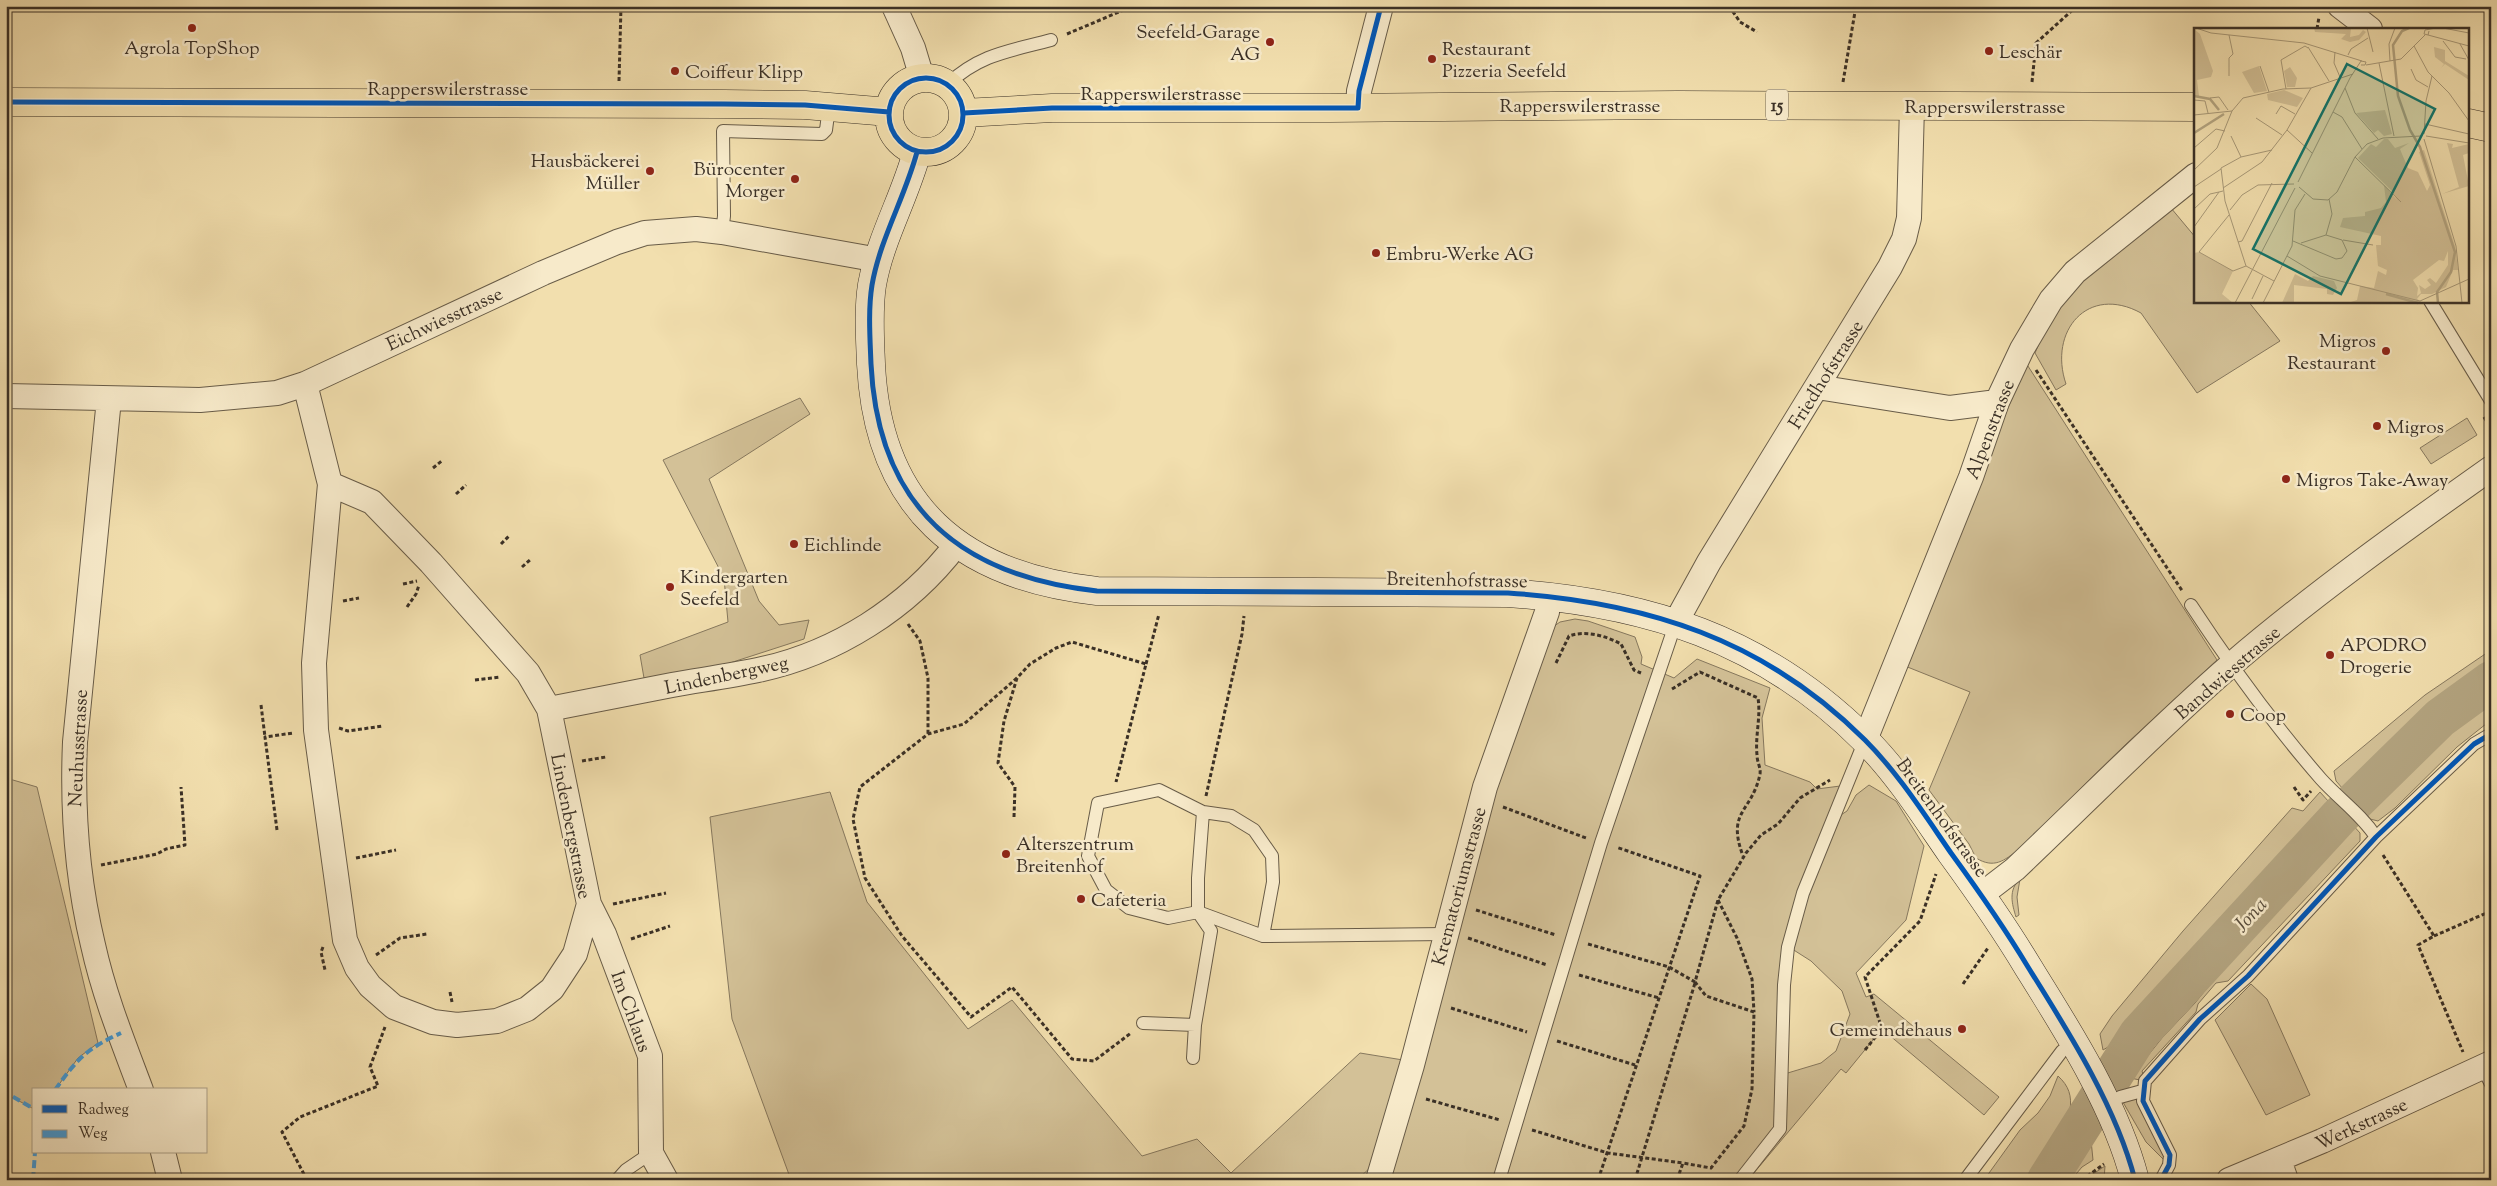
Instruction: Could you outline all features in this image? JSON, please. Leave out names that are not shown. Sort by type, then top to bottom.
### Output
[{"type":"main road","points":[[912,80],[935,81],[959,97],[964,114],[961,129],[947,147],[932,152],[917,152],[903,145],[894,134],[889,112],[891,102],[900,89],[912,80]]},
{"type":"main road","name":"Rapperswilerstrasse","points":[[6,102],[724,117],[829,107],[889,112]]},
{"type":"main road","name":"Rapperswilerstrasse","points":[[964,114],[1052,108],[1669,105],[2194,107]]},
{"type":"main road","points":[[2470,123],[2491,128]]},
{"type":"street","points":[[894,6],[914,48],[935,81]]},
{"type":"street","points":[[1358,108],[1359,91],[1381,6]]},
{"type":"street","points":[[2340,6],[2369,28]]},
{"type":"street","name":"Friedhofstrasse","points":[[1676,622],[1709,562],[1890,267],[1904,239],[1909,218],[1912,106]]},
{"type":"street","name":"Breitenhofstrasse","points":[[917,152],[872,285],[870,340],[874,399],[896,469],[907,491],[923,513],[956,544],[996,568],[1020,577],[1044,584],[1097,591],[1489,593],[1548,596],[1622,608],[1676,622],[1722,640],[1776,670],[1813,696],[1865,740],[1902,783],[2008,934],[2072,1054],[2115,1105],[2122,1141],[2135,1180]]},
{"type":"street","name":"Alpenstrasse","points":[[1865,740],[1971,477],[1998,402],[2022,349],[2051,300],[2075,272],[2194,177]]},
{"type":"street","name":"Eichwiesstrasse","points":[[6,396],[200,400],[277,393],[304,384],[543,273],[617,242],[645,233],[696,229],[722,232],[879,260]]},
{"type":"street","name":"Lindenbergstrasse","points":[[304,384],[330,484],[314,663],[316,730],[345,940],[357,968],[370,986],[394,1007],[433,1022],[457,1025],[497,1021],[527,1009],[552,988],[575,954],[589,904],[549,709],[528,673],[431,563],[372,502],[351,491],[330,484]]},
{"type":"street","points":[[1817,387],[1950,408],[1998,402]]},
{"type":"street","name":"Neuhusstrasse","points":[[109,399],[74,742],[72,796],[78,869],[93,946],[109,1002],[140,1088]]},
{"type":"street","name":"Bandwiesstrasse","points":[[1981,895],[2015,869],[2231,666],[2379,547],[2491,468]]},
{"type":"street","name":"Lindenbergweg","points":[[549,709],[759,670],[802,657],[854,633],[895,606],[934,570],[956,544]]},
{"type":"street","name":"Krematoriumstrasse","points":[[1378,1180],[1412,1065],[1485,787],[1547,612],[1548,596]]},
{"type":"street","name":"Im Chlaus","points":[[589,904],[609,946],[650,1056],[651,1153],[666,1180]]},
{"type":"street","name":"Werkstrasse","points":[[2229,1180],[2283,1170],[2482,1068]]},
{"type":"street","points":[[164,1154],[170,1180]]},
{"type":"lane","points":[[935,81],[985,58],[1051,40]]},
{"type":"lane","points":[[722,232],[724,216],[724,117]]},
{"type":"lane","points":[[2431,302],[2491,400]]},
{"type":"lane","points":[[2192,606],[2231,666],[2329,787],[2368,824],[2376,837]]},
{"type":"lane","points":[[1499,1180],[1601,843],[1676,622]]},
{"type":"lane","points":[[2161,1180],[2169,1165],[2170,1155],[2142,1102],[2142,1091],[2145,1081],[2156,1066],[2200,1019],[2248,976],[2376,837],[2474,744],[2491,734]]},
{"type":"lane","points":[[1740,1180],[1780,1129],[1784,985],[1788,947],[1803,893],[1865,740]]},
{"type":"lane","points":[[1263,936],[1273,882],[1272,856],[1254,830],[1231,816],[1203,812],[1159,790],[1098,803],[1088,856],[1106,890],[1129,908],[1168,918],[1198,912],[1263,936],[1445,934]]},
{"type":"lane","points":[[1193,1058],[1195,1025],[1211,930],[1198,912],[1198,878],[1203,812]]},
{"type":"lane","points":[[1143,1023],[1195,1025]]},
{"type":"lane","points":[[1965,1180],[2072,1054]]},
{"type":"lane","points":[[2115,1105],[2142,1091]]},
{"type":"lane","points":[[617,1180],[626,1170],[651,1153]]},
{"type":"path","points":[[619,88],[621,6]]},
{"type":"path","points":[[1051,40],[1134,6]]},
{"type":"path","points":[[1729,6],[1740,22],[1756,32]]},
{"type":"path","points":[[1841,92],[1856,6]]},
{"type":"path","points":[[2032,84],[2036,42],[2077,6]]},
{"type":"path","points":[[2039,374],[2192,606]]},
{"type":"path","points":[[433,468],[443,460]]},
{"type":"path","points":[[456,494],[466,485]]},
{"type":"path","points":[[501,544],[510,535]]},
{"type":"path","points":[[522,567],[531,559]]},
{"type":"path","points":[[403,584],[420,581],[416,594],[407,606]]},
{"type":"path","points":[[895,606],[920,640],[928,678],[928,734]]},
{"type":"path","points":[[1111,799],[1161,607]]},
{"type":"path","points":[[1203,812],[1242,634],[1245,608]]},
{"type":"path","points":[[1554,667],[1569,636],[1578,633],[1592,634],[1621,644],[1634,670],[1644,674],[1642,683],[1664,701],[1670,690],[1700,672],[1758,698],[1760,710],[1756,756],[1760,772],[1755,792],[1738,818],[1737,841],[1744,857]]},
{"type":"path","points":[[1143,1023],[1094,1061],[1072,1059],[1012,987],[971,1017],[902,936],[865,878],[853,819],[860,786],[928,734],[964,724],[1017,678],[1030,664],[1056,648],[1072,642],[1146,664]]},
{"type":"path","points":[[1014,816],[1015,787],[998,763],[1004,721],[1017,678]]},
{"type":"path","points":[[261,705],[277,830]]},
{"type":"path","points":[[265,737],[337,727],[348,731],[383,726]]},
{"type":"path","points":[[93,867],[157,854],[166,849],[185,845],[181,787]]},
{"type":"path","points":[[1634,1180],[1695,982],[1718,900],[1744,857],[1761,835],[1778,824],[1800,798],[1820,788]]},
{"type":"path","points":[[1497,814],[1500,805],[1601,843],[1700,876],[1598,1180]]},
{"type":"path","points":[[2376,837],[2382,853],[2434,936]]},
{"type":"path","points":[[334,862],[396,850]]},
{"type":"path","points":[[1865,1050],[1882,1029],[1866,977],[1920,921],[1938,867]]},
{"type":"path","points":[[589,904],[604,906],[666,893]]},
{"type":"path","points":[[1426,1099],[1608,1153],[1710,1168],[1744,1126],[1752,1089],[1754,1012],[1752,979],[1737,938],[1718,900]]},
{"type":"path","points":[[1472,919],[1477,901]]},
{"type":"path","points":[[1474,909],[1669,967],[1695,982],[1706,996],[1754,1012]]},
{"type":"path","points":[[2482,1068],[2418,945],[2491,910]]},
{"type":"path","points":[[609,946],[670,926]]},
{"type":"path","points":[[1466,947],[1470,929]]},
{"type":"path","points":[[357,968],[400,938],[427,934]]},
{"type":"path","points":[[1963,984],[1990,946]]},
{"type":"path","points":[[1448,1018],[1453,1000]]},
{"type":"path","points":[[307,1180],[282,1132],[300,1118],[378,1086],[370,1067],[375,1049],[394,1007]]},
{"type":"path","points":[[1423,1108],[1428,1090]]},
{"type":"path","points":[[2082,1180],[2108,1160]]},
{"type":"path","points":[[1677,1180],[1682,1163]]},
{"type":"shaded area","points":[[2171,208],[2194,236],[2194,302],[2249,302],[2280,341],[2197,393],[2141,313],[2122,306],[2104,304],[2089,309],[2077,318],[2068,331],[2063,346],[2062,365],[2066,384],[2056,390],[2035,353],[2047,325],[2078,281]]},
{"type":"shaded area","points":[[2026,363],[2217,660],[2125,745],[2019,849],[2004,860],[1988,863],[1976,858],[1969,844],[1929,790],[1970,692],[1905,666]]},
{"type":"shaded area","points":[[800,398],[810,414],[709,479],[759,601],[779,625],[809,620],[804,639],[702,672],[644,678],[640,655],[728,622],[724,578],[663,460]]},
{"type":"shaded area","points":[[2467,418],[2477,435],[2431,464],[2420,448]]},
{"type":"shaded area","points":[[1575,619],[1588,621],[1635,637],[1642,657],[1641,664],[1674,678],[1697,659],[1770,688],[1762,718],[1765,765],[1810,782],[1817,789],[1848,785],[1833,820],[1847,811],[1856,795],[1869,785],[1896,801],[1924,846],[1906,920],[1856,973],[1866,997],[1874,994],[1999,1097],[1984,1115],[1882,1029],[1846,1073],[1841,1069],[1748,1180],[1375,1180],[1519,711],[1550,629],[1560,622]],"holes":[[[1789,947],[1811,961],[1842,991],[1850,1014],[1836,1051],[1821,1063],[1781,1075]]]},
{"type":"shaded area","points":[[2491,650],[2491,668],[2420,718],[2343,789],[2336,781],[2334,771],[2425,695]]},
{"type":"shaded area","points":[[2491,699],[2491,720],[2457,747],[2395,808],[2378,821],[2370,819],[2364,811],[2407,764],[2439,737]]},
{"type":"shaded area","points":[[6,778],[37,787],[98,1043],[78,1058],[56,1088],[32,1088],[32,1108],[6,1094]]},
{"type":"shaded area","points":[[830,792],[867,902],[968,1029],[1012,1000],[1142,1156],[1197,1139],[1231,1173],[1360,1053],[1403,1060],[1373,1165],[1357,1180],[791,1180],[732,1019],[710,817]]},
{"type":"shaded area","points":[[2320,792],[2329,802],[2321,818],[2146,1005],[2118,1041],[2103,1050],[2100,1034],[2112,1016],[2183,931],[2292,808],[2303,811]]},
{"type":"shaded area","points":[[2351,823],[2360,833],[2360,841],[2228,981],[2216,983],[2198,1004],[2196,1012],[2142,1071],[2145,1081],[2130,1078],[2162,1038],[2195,1003],[2254,930]]},
{"type":"shaded area","points":[[2020,879],[2017,897],[2019,915],[2016,917],[2012,902],[2012,892]]},
{"type":"shaded area","points":[[2251,984],[2267,999],[2310,1095],[2266,1115],[2215,1020]]},
{"type":"shaded area","points":[[2058,1076],[2069,1092],[2071,1100],[2070,1110],[2032,1180],[1984,1180],[2020,1130],[2038,1113],[2050,1096]]},
{"type":"shaded area","points":[[2135,1092],[2169,1165],[2146,1142],[2120,1097]]},
{"type":"shaded area","points":[[2084,1140],[2091,1140],[2093,1160],[2082,1167],[2071,1180],[2063,1180]]},
{"type":"shaded area","points":[[2105,1166],[2104,1180],[2084,1180]]},
{"type":"waterway","name":"Jona","points":[[2047,1180],[2139,1034],[2339,817],[2440,718],[2491,681]]},
{"type":"marked path","points":[[56,1088],[83,1056],[99,1044],[121,1033]]},
{"type":"marked path","points":[[6,1088],[8,1094],[32,1108]]},
{"type":"marked path","points":[[33,1180],[35,1154]]},
{"type":"cycle path","points":[[964,113],[1052,108],[1358,108],[1359,91],[1381,6]]},
{"type":"cycle path","points":[[933,78],[953,88],[961,101],[963,115],[961,129],[953,142],[940,150],[919,152],[899,142],[891,129],[889,108],[899,88],[912,80],[933,78]]},
{"type":"cycle path","points":[[6,102],[724,104],[805,105],[889,112]]},
{"type":"cycle path","points":[[917,152],[881,251],[872,285],[870,314],[871,364],[877,414],[890,458],[909,495],[935,526],[967,550],[1005,569],[1048,583],[1097,591],[1508,593],[1559,598],[1608,606],[1655,617],[1700,632],[1744,651],[1786,676],[1826,705],[1865,740],[1889,766],[1910,794],[2000,923],[2074,1043],[2116,1124],[2135,1180]]},
{"type":"cycle path","points":[[2161,1180],[2169,1165],[2170,1155],[2143,1101],[2145,1081],[2200,1019],[2248,976],[2376,837],[2474,744],[2491,734]]},
{"type":"place","name":"Agrola TopShop","points":[[192,28]]},
{"type":"place","name":"Seefeld-Garage AG","points":[[1270,42]]},
{"type":"place","name":"Leschär","points":[[1989,51]]},
{"type":"place","name":"Restaurant Pizzeria Seefeld","points":[[1432,59]]},
{"type":"place","name":"Coiffeur Klipp","points":[[675,71]]},
{"type":"place","name":"Hausbäckerei Müller","points":[[650,171]]},
{"type":"place","name":"Bürocenter Morger","points":[[795,179]]},
{"type":"place","name":"Embru-Werke AG","points":[[1376,253]]},
{"type":"place","name":"Migros Restaurant","points":[[2386,351]]},
{"type":"place","name":"Migros","points":[[2377,426]]},
{"type":"place","name":"Migros Take-Away","points":[[2286,479]]},
{"type":"place","name":"Eichlinde","points":[[794,544]]},
{"type":"place","name":"Kindergarten Seefeld","points":[[670,587]]},
{"type":"place","name":"APODRO Drogerie","points":[[2330,655]]},
{"type":"place","name":"Coop","points":[[2230,714]]},
{"type":"place","name":"Alterszentrum Breitenhof","points":[[1006,854]]},
{"type":"place","name":"Cafeteria","points":[[1081,899]]},
{"type":"place","name":"Gemeindehaus","points":[[1962,1029]]}]
